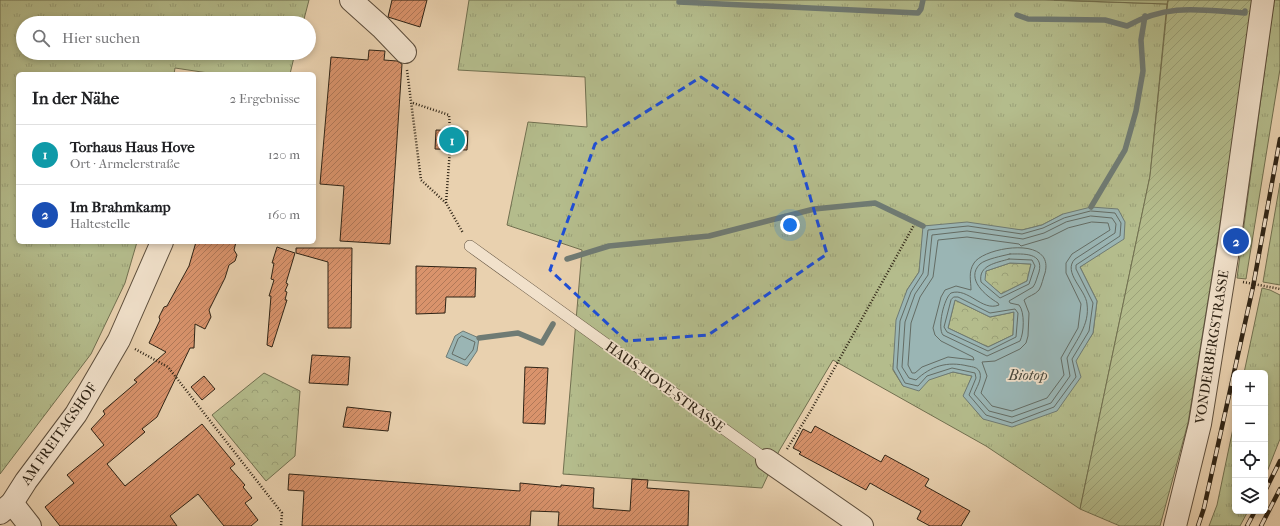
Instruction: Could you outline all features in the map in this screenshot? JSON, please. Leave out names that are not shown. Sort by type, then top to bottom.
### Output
[{"type":"street","points":[[351,0],[381,27],[405,52]]},
{"type":"street","name":"VONDERBERGSTRASSE","points":[[1175,526],[1200,424],[1223,279],[1263,0]]},
{"type":"street","name":"AM FREITAGSHOF","points":[[6,508],[76,414],[120,340],[161,244]]},
{"type":"street","name":"HAUS-HOVE-STRASSE","points":[[771,463],[862,526]]},
{"type":"street","points":[[6,508],[30,526]]},
{"type":"lane","name":"HAUS-HOVE-STRASSE","points":[[470,246],[771,463]]},
{"type":"path","points":[[405,52],[421,180],[446,203],[470,246]]},
{"type":"path","points":[[412,103],[449,116],[450,130]]},
{"type":"path","points":[[446,203],[450,149]]},
{"type":"path","points":[[771,463],[810,412],[914,225]]},
{"type":"path","points":[[1223,279],[1280,289]]},
{"type":"path","points":[[120,340],[168,367],[282,513],[281,526]]},
{"type":"highlighted area","points":[[701,77],[793,139],[827,254],[708,335],[626,341],[550,270],[595,144]]},
{"type":"green space","points":[[0,0],[309,0],[305,16],[16,16],[16,60],[293,60],[290,72],[202,72],[175,68],[174,72],[16,72],[16,244],[136,244],[125,283],[91,354],[0,474]]},
{"type":"green space","points":[[469,0],[1044,0],[1167,4],[1150,176],[1080,509],[986,446],[833,360],[779,451],[762,488],[563,474],[582,250],[507,225],[528,122],[587,127],[585,77],[458,70]],"holes":[[[1063,214],[1099,254],[1080,267],[1097,301],[1093,333],[1075,361],[983,419],[964,396],[972,376],[953,372],[903,386],[893,370],[895,348],[907,290],[919,272],[924,226],[1022,230],[1042,225]]]},
{"type":"green space","points":[[1054,0],[1168,0],[1167,4]]},
{"type":"green space","points":[[1168,0],[1254,0],[1188,423],[1160,526],[1120,526],[1080,509],[1150,176]]},
{"type":"green space","points":[[1274,0],[1280,0],[1280,69],[1246,279],[1237,278]]},
{"type":"green space","points":[[1280,183],[1280,285],[1263,282]]},
{"type":"green space","points":[[1010,263],[1031,264],[1027,281],[1001,294],[984,280],[986,271]]},
{"type":"green space","points":[[1262,288],[1270,290],[1280,295],[1280,439],[1268,469],[1268,370],[1245,370]]},
{"type":"green space","points":[[955,300],[990,317],[1014,312],[1013,335],[988,347],[948,328]]},
{"type":"green space","points":[[264,373],[300,391],[295,456],[266,481],[212,415]]},
{"type":"green space","points":[[1232,433],[1232,514],[1246,514],[1240,526],[1209,526],[1217,505]]},
{"type":"water","name":"Biotop","points":[[1091,207],[1118,209],[1125,222],[1124,239],[1080,267],[1097,301],[1093,333],[1076,361],[1081,377],[1057,411],[1012,427],[983,419],[963,396],[972,376],[953,372],[929,380],[919,391],[903,386],[893,369],[896,320],[907,290],[919,272],[923,226],[967,222],[1022,230],[1042,225],[1063,214]],"holes":[[[1010,263],[1031,264],[1027,281],[1001,294],[985,280],[986,271]],[[955,300],[990,317],[1014,312],[1013,335],[988,347],[948,328]]]},
{"type":"water","points":[[463,331],[479,338],[477,351],[467,366],[446,357],[455,336]]},
{"type":"building","points":[[392,0],[427,0],[420,27],[388,17]]},
{"type":"building","points":[[369,50],[385,51],[384,60],[397,61],[402,64],[390,244],[340,241],[344,186],[320,184],[331,57],[368,60]]},
{"type":"building","points":[[436,130],[468,131],[467,150],[435,149]]},
{"type":"building","points":[[195,244],[236,244],[234,250],[237,255],[235,261],[229,265],[225,278],[209,310],[211,317],[205,329],[195,324],[194,348],[190,348],[157,417],[142,429],[145,432],[107,464],[125,486],[202,424],[235,464],[230,468],[245,485],[243,487],[252,498],[245,503],[258,520],[251,526],[224,526],[198,494],[170,516],[177,526],[60,526],[45,507],[74,483],[67,475],[104,445],[91,429],[105,414],[103,411],[137,382],[134,380],[166,352],[149,343],[160,320],[159,317],[164,307],[167,306],[189,266]]},
{"type":"building","points":[[277,247],[295,253],[286,283],[288,284],[285,291],[287,292],[285,300],[287,300],[272,347],[267,345],[271,296],[269,296],[274,280],[271,279],[274,263],[272,263]]},
{"type":"building","points":[[296,248],[352,248],[351,328],[328,328],[328,262],[296,253]]},
{"type":"building","points":[[416,266],[476,268],[475,297],[446,297],[445,313],[416,314]]},
{"type":"building","points":[[312,355],[350,357],[348,385],[309,383]]},
{"type":"building","points":[[525,367],[548,368],[545,424],[523,423]]},
{"type":"building","points":[[204,376],[215,389],[202,400],[191,387]]},
{"type":"building","points":[[347,407],[391,412],[388,431],[343,427]]},
{"type":"building","points":[[815,426],[881,462],[885,455],[929,479],[925,486],[970,511],[961,526],[930,526],[917,519],[921,511],[870,483],[866,490],[799,454],[801,452],[793,448],[803,429],[811,433]]},
{"type":"building","points":[[289,474],[520,491],[520,483],[561,487],[561,485],[594,488],[593,508],[630,511],[632,479],[648,480],[647,488],[689,491],[688,526],[558,526],[559,512],[531,511],[530,526],[302,526],[304,491],[288,490]]},
{"type":"waterway","points":[[679,2],[918,13],[921,9],[923,0]]},
{"type":"waterway","points":[[1017,15],[1028,19],[1105,20],[1127,26],[1142,19],[1171,11],[1199,10],[1245,13],[1245,11]]},
{"type":"waterway","points":[[1091,207],[1125,150],[1136,111],[1143,71],[1141,40],[1145,16]]},
{"type":"waterway","points":[[567,259],[609,246],[709,236],[814,209],[875,203],[923,226]]},
{"type":"waterway","points":[[479,338],[518,333],[542,343],[553,324]]},
{"type":"railway","points":[[1198,526],[1204,508],[1253,287],[1280,139]]},
{"type":"railway","points":[[1268,485],[1280,461]]},
{"type":"railway","points":[[1261,526],[1280,489]]},
{"type":"railway","points":[[1247,526],[1253,514]]},
{"type":"place","name":"Torhaus Haus Hove","points":[[452,140]]},
{"type":"place","name":"Im Brahmkamp","points":[[1236,241]]}]
